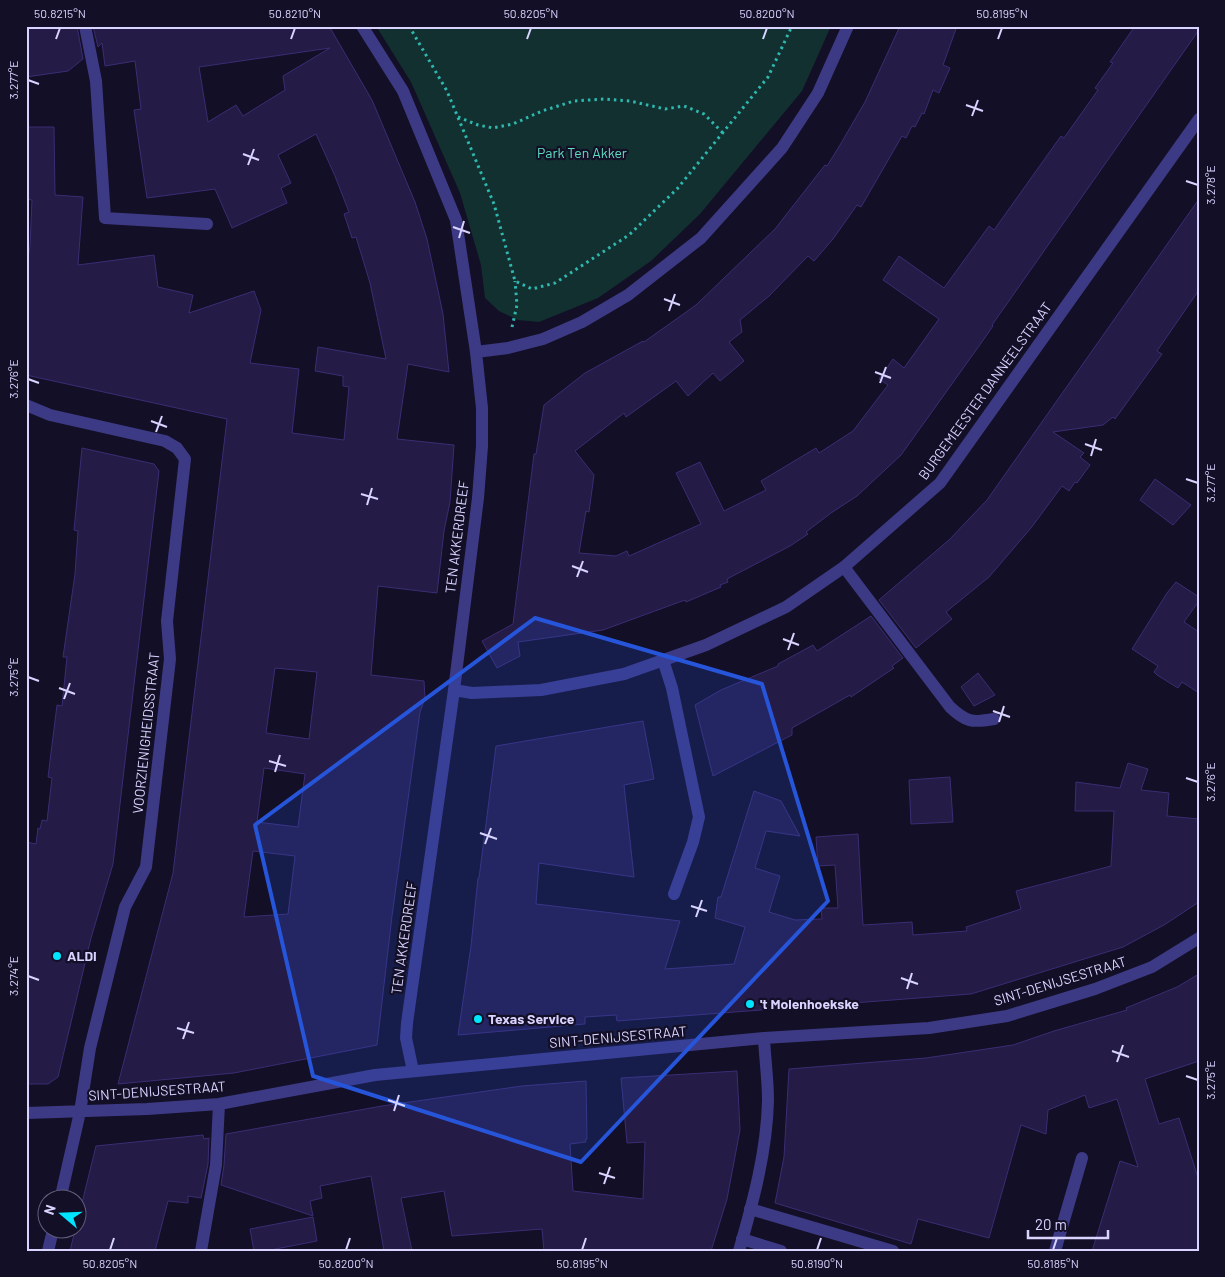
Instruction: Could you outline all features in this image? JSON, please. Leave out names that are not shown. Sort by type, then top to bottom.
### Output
[{"type":"street","points":[[85,26],[96,81],[106,218],[207,224]]},
{"type":"street","name":"TEN AKKERDREEF","points":[[362,26],[403,91],[456,220],[476,352],[482,408],[482,446],[478,498],[454,690],[407,1023],[406,1038],[413,1071]]},
{"type":"street","points":[[476,352],[508,348],[543,339],[582,322],[628,295],[701,238],[782,148],[818,93],[848,26]]},
{"type":"street","name":"BURGEMEESTER DANNEELSTRAAT","points":[[454,690],[472,693],[542,690],[624,674],[706,645],[786,607],[844,567],[940,484],[1199,119]]},
{"type":"street","name":"VOORZIENIGHEIDSSTRAAT","points":[[26,404],[50,415],[165,441],[177,448],[185,460],[168,621],[170,659],[146,867],[125,907],[90,1048],[80,1112]]},
{"type":"street","points":[[844,567],[950,707],[963,719],[981,722],[994,719]]},
{"type":"street","points":[[663,660],[672,688],[699,817],[693,842],[674,894]]},
{"type":"street","name":"SINT-DENIJSESTRAAT","points":[[26,1113],[80,1112],[219,1104],[375,1075],[764,1038],[930,1028],[1007,1016],[1095,989],[1152,967],[1199,938]]},
{"type":"street","points":[[764,1038],[767,1109],[764,1147],[740,1245],[781,1251]]},
{"type":"street","points":[[200,1251],[216,1165],[219,1104]]},
{"type":"street","points":[[62,1190],[80,1112]]},
{"type":"street","points":[[1055,1251],[1082,1158]]},
{"type":"street","points":[[750,1209],[893,1251]]},
{"type":"path","points":[[409,26],[447,91],[494,204],[514,281],[517,305],[508,348]]},
{"type":"path","points":[[514,281],[532,289],[555,284],[629,236],[677,189],[768,77],[792,26]]},
{"type":"path","points":[[457,117],[478,125],[493,128],[513,124],[542,111],[574,101],[630,101],[665,109],[684,106],[704,114],[723,133]]},
{"type":"highlighted area","points":[[535,618],[762,684],[828,901],[581,1162],[313,1076],[255,825]]},
{"type":"green space","name":"Park Ten Akker","points":[[376,26],[831,26],[802,91],[700,214],[651,261],[598,298],[539,322],[518,320],[499,311],[485,298],[481,265],[460,193],[411,82]]},
{"type":"building","points":[[26,26],[77,26],[83,59],[68,71],[26,77]]},
{"type":"building","points":[[93,26],[329,26],[372,100],[415,202],[427,239],[443,314],[449,372],[408,364],[397,439],[454,445],[450,502],[444,531],[437,593],[378,586],[371,675],[424,681],[425,698],[420,712],[392,916],[377,1045],[234,1073],[118,1084],[173,873],[227,419],[26,375],[26,268],[30,246],[32,200],[26,199],[26,127],[54,127],[55,195],[83,197],[78,265],[154,255],[158,287],[193,295],[189,313],[254,291],[261,310],[250,363],[299,369],[292,433],[344,440],[349,387],[343,386],[343,376],[315,371],[318,347],[386,359],[370,283],[356,237],[352,238],[344,214],[349,212],[316,134],[278,155],[291,183],[281,188],[287,203],[232,228],[215,189],[147,198],[134,110],[141,109],[135,61],[105,66],[102,43],[98,47]],"holes":[[[330,48],[283,76],[285,90],[243,116],[236,105],[208,122],[199,67]],[[275,668],[317,672],[309,739],[266,733]],[[264,768],[305,774],[298,827],[257,822]],[[253,851],[295,856],[288,914],[244,917]]]},
{"type":"building","points":[[900,26],[957,26],[943,65],[950,68],[939,93],[933,90],[924,114],[922,113],[915,127],[912,126],[906,138],[902,136],[861,207],[857,205],[833,239],[814,261],[808,256],[769,296],[740,320],[742,332],[729,342],[744,361],[720,381],[713,373],[688,396],[676,381],[626,417],[624,413],[575,451],[594,475],[589,512],[586,511],[579,553],[616,556],[627,551],[629,556],[701,524],[676,473],[700,462],[724,511],[766,490],[761,481],[816,448],[819,453],[853,431],[888,385],[879,379],[893,359],[904,368],[939,319],[883,280],[899,256],[944,288],[989,226],[994,230],[1061,136],[1064,138],[1098,90],[1095,88],[1113,63],[1110,62],[1135,26],[1199,26],[1199,30],[901,455],[857,496],[806,532],[808,534],[790,546],[727,579],[728,582],[720,585],[721,587],[686,602],[685,600],[603,630],[518,642],[520,656],[497,668],[482,641],[513,624],[534,454],[536,454],[544,405],[585,373],[644,342],[696,305],[775,229],[825,165],[827,166],[840,145],[865,102]]},
{"type":"building","points":[[1199,199],[1199,290],[1157,351],[1162,354],[1115,419],[1113,417],[1103,425],[1053,432],[1084,453],[1080,457],[1090,465],[1069,491],[1062,486],[1031,528],[989,577],[946,612],[952,619],[916,648],[879,600],[950,539],[987,500]]},
{"type":"building","points":[[82,448],[154,464],[159,471],[113,864],[91,938],[58,1077],[48,1084],[26,1084],[26,842],[36,844],[38,828],[40,829],[42,820],[47,821],[52,778],[48,777],[57,705],[62,706],[67,657],[63,657],[75,574],[78,531],[74,530]]},
{"type":"building","points":[[1155,479],[1191,505],[1173,525],[1140,500]]},
{"type":"building","points":[[1176,582],[1199,597],[1199,601],[1184,622],[1199,632],[1199,693],[1182,682],[1178,688],[1157,675],[1154,672],[1158,666],[1132,649]]},
{"type":"building","points":[[871,616],[903,658],[892,666],[894,668],[851,697],[850,695],[792,728],[792,735],[713,776],[695,705],[721,690],[778,666],[778,664],[813,645],[817,651]]},
{"type":"building","points":[[978,673],[995,695],[974,706],[961,687]]},
{"type":"building","points":[[643,721],[654,779],[624,785],[634,877],[539,863],[536,904],[680,921],[665,969],[734,964],[745,927],[715,918],[718,897],[721,897],[754,791],[781,801],[800,836],[766,831],[755,868],[780,876],[769,912],[795,920],[822,919],[821,908],[838,908],[835,865],[818,866],[816,837],[858,834],[863,925],[912,922],[913,935],[967,931],[966,927],[1021,909],[1016,891],[1111,866],[1114,811],[1075,811],[1076,782],[1120,788],[1128,763],[1148,769],[1141,790],[1169,793],[1167,816],[1199,819],[1199,902],[1164,925],[1123,947],[971,994],[617,1021],[616,1015],[585,1017],[585,1024],[458,1035],[496,746]]},
{"type":"building","points":[[950,777],[953,822],[911,824],[909,780]]},
{"type":"building","points":[[1199,974],[1199,1061],[1145,1079],[1159,1124],[1179,1118],[1199,1181],[1199,1251],[1092,1251],[1120,1161],[1138,1167],[1117,1099],[1089,1108],[1085,1095],[1048,1110],[1046,1134],[1021,1125],[989,1238],[918,1219],[911,1244],[775,1203],[784,1157],[789,1069],[926,1058],[1013,1045],[1127,1010],[1126,1008],[1177,987]]},
{"type":"building","points":[[737,1071],[740,1130],[727,1199],[711,1251],[544,1251],[542,1229],[452,1236],[444,1191],[401,1198],[412,1251],[384,1251],[371,1176],[320,1186],[322,1198],[310,1201],[313,1216],[221,1185],[226,1134],[382,1106],[522,1086],[586,1081],[587,1139],[585,1140],[586,1142],[570,1144],[573,1191],[643,1199],[645,1142],[627,1143],[621,1078]]},
{"type":"building","points":[[203,1135],[204,1139],[209,1138],[208,1164],[201,1198],[188,1196],[188,1203],[168,1201],[155,1251],[70,1251],[73,1240],[88,1240],[88,1190],[85,1190],[96,1146]]},
{"type":"building","points":[[313,1217],[317,1241],[265,1251],[254,1251],[250,1229]]},
{"type":"place","name":"ALDI","points":[[57,956]]},
{"type":"place","name":"'t Molenhoekske","points":[[750,1004]]},
{"type":"place","name":"Texas Service","points":[[478,1019]]}]
